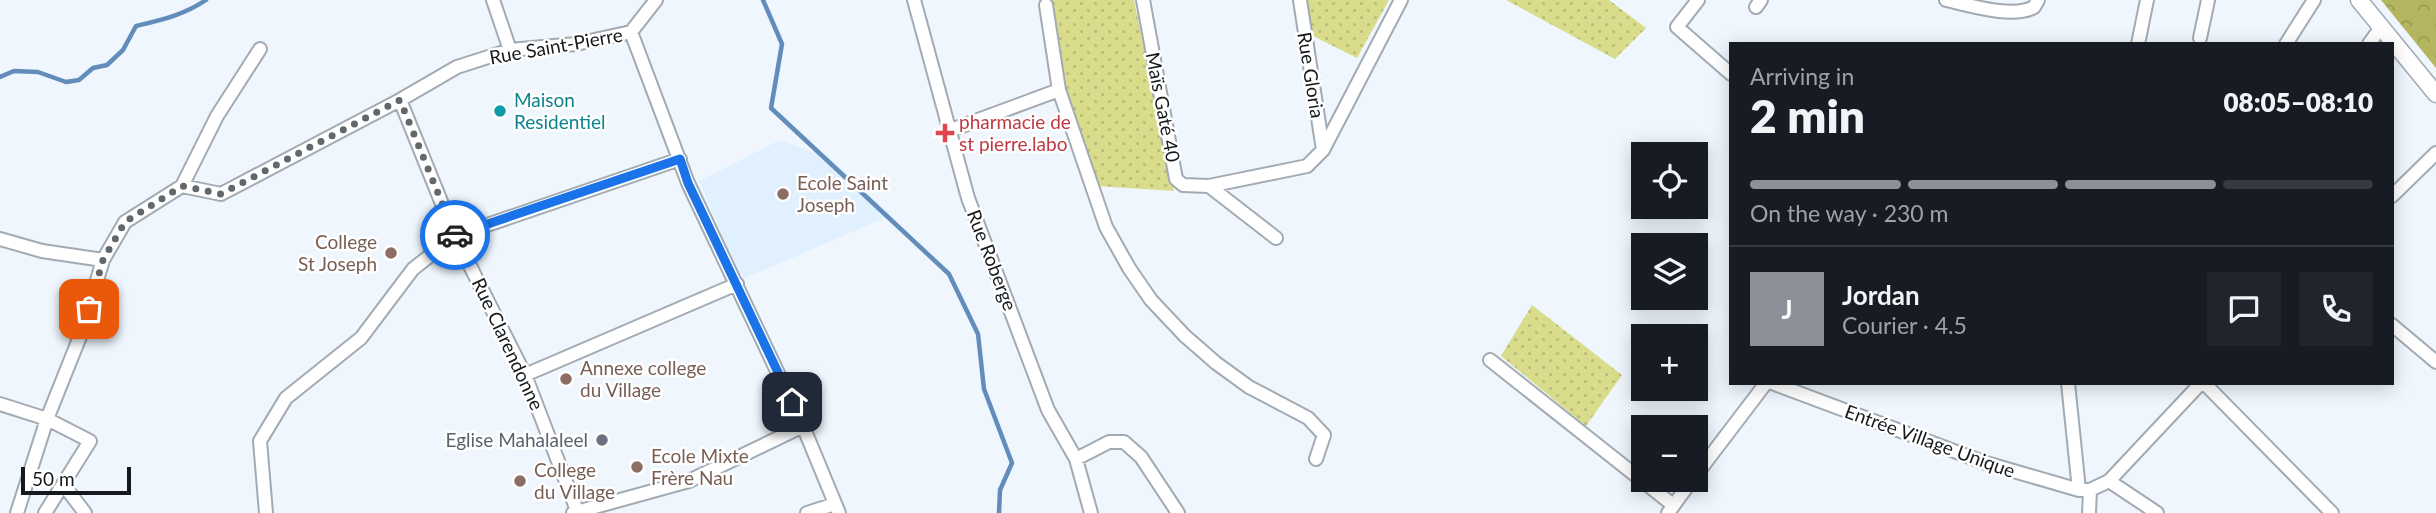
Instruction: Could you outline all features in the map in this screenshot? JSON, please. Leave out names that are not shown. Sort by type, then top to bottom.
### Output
[{"type":"street","points":[[493,0],[510,50]]},
{"type":"street","name":"Rue Saint-Pierre","points":[[182,186],[221,194],[457,67],[510,50],[576,44],[631,32],[656,0]]},
{"type":"street","name":"Rue Roberge","points":[[914,0],[968,198],[1048,410],[1076,459],[1091,513]]},
{"type":"street","name":"Maïs Gaté 40","points":[[1143,0],[1176,179],[1183,185],[1209,186],[1276,238]]},
{"type":"street","name":"Rue Gloria","points":[[1300,0],[1323,150]]},
{"type":"street","points":[[1209,186],[1307,166],[1323,150],[1401,0]]},
{"type":"street","points":[[1698,0],[1678,27],[1729,72]]},
{"type":"street","points":[[1946,0],[1983,9],[2020,12],[2034,7],[2038,0]]},
{"type":"street","points":[[2138,42],[2147,0]]},
{"type":"street","points":[[2200,38],[2208,0]]},
{"type":"street","points":[[2287,42],[2314,0]]},
{"type":"street","points":[[2360,0],[2393,42]]},
{"type":"street","points":[[1046,5],[1059,90],[1106,227],[1136,279],[1151,300],[1185,336],[1216,363],[1249,387],[1308,418],[1324,435],[1316,459]]},
{"type":"street","points":[[2370,42],[2381,27]]},
{"type":"street","points":[[631,32],[688,183],[803,426],[837,508],[807,513]]},
{"type":"street","points":[[2394,43],[2436,94]]},
{"type":"street","points":[[17,513],[47,419],[81,334],[103,260],[125,222],[182,186],[218,116],[260,49]]},
{"type":"street","points":[[951,130],[1059,90]]},
{"type":"street","name":"Rue Clarendonne","points":[[400,100],[456,236],[525,375],[576,513]]},
{"type":"street","points":[[2394,194],[2436,153]]},
{"type":"street","points":[[266,513],[260,441],[286,398],[361,338],[413,269],[456,236],[680,159]]},
{"type":"street","points":[[0,239],[42,251],[103,260]]},
{"type":"street","points":[[525,375],[737,284]]},
{"type":"street","points":[[2394,328],[2436,362]]},
{"type":"street","points":[[1490,360],[1671,509],[1683,492]]},
{"type":"street","points":[[1708,459],[1764,385]]},
{"type":"street","name":"Entrée Village Unique","points":[[1777,385],[1986,463],[2085,490]]},
{"type":"street","points":[[2068,385],[2089,513]]},
{"type":"street","points":[[2085,490],[2109,481],[2201,385]]},
{"type":"street","points":[[2205,385],[2332,513]]},
{"type":"street","points":[[0,404],[47,419],[90,441],[45,513]]},
{"type":"street","points":[[576,513],[689,481],[803,426]]},
{"type":"street","points":[[1076,459],[1109,442],[1124,442],[1141,457],[1178,513]]},
{"type":"street","points":[[2109,481],[2157,513]]},
{"type":"street","points":[[63,484],[85,513]]},
{"type":"shaded area","points":[[780,140],[829,158],[891,215],[741,280],[699,181]]},
{"type":"green space","points":[[1050,0],[1134,0],[1174,191],[1097,186],[1064,83]]},
{"type":"green space","points":[[1306,0],[1389,0],[1357,58],[1311,35]]},
{"type":"green space","points":[[1506,0],[1609,0],[1646,28],[1615,59]]},
{"type":"green space","points":[[2381,0],[2436,0],[2436,68]]},
{"type":"green space","points":[[1532,305],[1622,375],[1586,426],[1501,356]]},
{"type":"waterway","points":[[0,77],[14,71],[38,72],[66,82],[79,80],[93,68],[107,65],[123,50],[136,26],[181,13],[206,0]]},
{"type":"waterway","points":[[763,0],[782,44],[771,108],[949,274],[978,334],[984,389],[1012,463],[1000,490],[999,513]]},
{"type":"way so far","points":[[89,309],[103,260],[125,222],[182,186],[221,194],[400,100],[455,235]]},
{"type":"place","name":"Maison Residentiel","points":[[500,111]]},
{"type":"place","name":"pharmacie de st pierre.labo","points":[[945,133]]},
{"type":"place","name":"Ecole Saint Joseph","points":[[783,194]]},
{"type":"place","name":"College St Joseph","points":[[391,253]]},
{"type":"place","name":"Annexe college du Village","points":[[566,379]]},
{"type":"place","name":"Eglise Mahalaleel","points":[[602,440]]},
{"type":"place","name":"Ecole Mixte Frère Nau","points":[[637,467]]},
{"type":"place","name":"College du Village","points":[[520,481]]},
{"type":"route","points":[[455,235],[680,159],[688,183],[792,402]]}]
